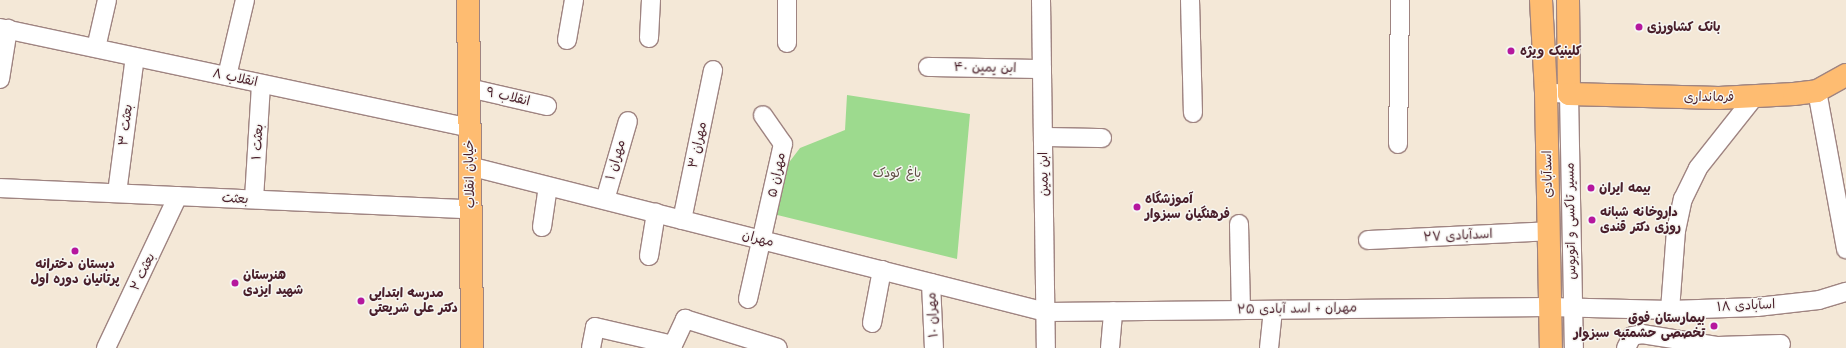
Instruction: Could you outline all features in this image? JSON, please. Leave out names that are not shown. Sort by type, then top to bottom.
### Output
[{"type":"main road","name":"خیابان انقلاب","points":[[468,0],[472,348]]},
{"type":"main road","name":"اسدآبادی","points":[[1541,0],[1546,92],[1551,348]]},
{"type":"main road","points":[[1568,0],[1569,94]]},
{"type":"main road","name":"فرمانداری","points":[[1569,94],[1719,98],[1755,96],[1817,91],[1846,75]]},
{"type":"street","points":[[96,48],[108,0]]},
{"type":"street","points":[[227,76],[245,0]]},
{"type":"street","points":[[567,40],[574,0]]},
{"type":"street","points":[[649,38],[651,0]]},
{"type":"street","points":[[787,0],[787,43]]},
{"type":"street","name":"ابن یمین","points":[[1042,0],[1046,348]]},
{"type":"street","points":[[1190,0],[1193,113]]},
{"type":"street","points":[[1398,144],[1400,0]]},
{"type":"street","points":[[0,79],[4,29]]},
{"type":"street","name":"انقلاب ۸","points":[[4,29],[469,128]]},
{"type":"street","name":"بعثت ۳","points":[[117,193],[135,56]]},
{"type":"street","name":"ابن یمین ۴۰","points":[[928,67],[1042,69]]},
{"type":"street","name":"مهران ۳","points":[[682,220],[713,70]]},
{"type":"street","name":"بعثت ۱","points":[[254,200],[262,84]]},
{"type":"street","name":"انقلاب ۹","points":[[469,88],[547,106]]},
{"type":"street","points":[[1817,91],[1846,249]]},
{"type":"street","points":[[1546,92],[1569,94]]},
{"type":"street","name":"مسیر تاکسی و اتوبوس","points":[[1569,94],[1574,348]]},
{"type":"street","points":[[1670,310],[1676,231],[1683,199],[1698,168],[1755,96]]},
{"type":"street","name":"مهران ۵","points":[[748,299],[783,144],[763,115]]},
{"type":"street","name":"مهران ۱","points":[[605,200],[628,121]]},
{"type":"street","points":[[1043,137],[1102,138]]},
{"type":"street","name":"مهران","points":[[470,166],[1046,312]]},
{"type":"street","points":[[542,227],[548,186]]},
{"type":"street","name":"بعثت","points":[[0,188],[470,209]]},
{"type":"street","name":"بعثت ۲","points":[[106,348],[178,196]]},
{"type":"street","points":[[649,256],[656,213]]},
{"type":"street","points":[[1239,224],[1241,310]]},
{"type":"street","name":"اسدآبادی ۲۷","points":[[1368,240],[1549,231]]},
{"type":"street","points":[[872,323],[882,270]]},
{"type":"street","name":"مهران ۱۰","points":[[931,283],[934,348]]},
{"type":"street","name":"اسآبادی ۱۸","points":[[1549,307],[1573,309],[1670,310],[1757,307],[1819,300],[1846,292]]},
{"type":"street","name":"مهران + اسد آبادی ۲۵","points":[[1046,312],[1549,307]]},
{"type":"street","points":[[1269,348],[1273,310]]},
{"type":"street","points":[[1110,348],[1113,311]]},
{"type":"street","points":[[591,348],[595,327],[673,345],[685,319],[778,348]]},
{"type":"street","points":[[1626,348],[1632,336],[1642,334],[1718,346],[1781,344]]},
{"type":"green space","name":"باغ کودک","points":[[847,95],[970,114],[957,259],[761,211],[768,190],[800,148],[845,130]]},
{"type":"place","name":"بانک کشاورزی","points":[[1639,27]]},
{"type":"place","name":"کلینیک ویژه","points":[[1511,51]]},
{"type":"place","name":"بیمه ایران","points":[[1591,188]]},
{"type":"place","name":"آموزشگاه فرهنگیان سبزوار","points":[[1137,207]]},
{"type":"place","name":"داروخانه شبانه روزی دکتر قندی","points":[[1592,220]]},
{"type":"place","name":"دبستان دخترانه پرتانیان دوره اول","points":[[75,251]]},
{"type":"place","name":"هنرستان شهید ایزدی","points":[[235,283]]},
{"type":"place","name":"مدرسه ابتدایی دکتر علی شریعتی","points":[[361,301]]},
{"type":"place","name":"بیمارستان فوق تخصصی حشمتیه سبزوار","points":[[1714,326]]}]
